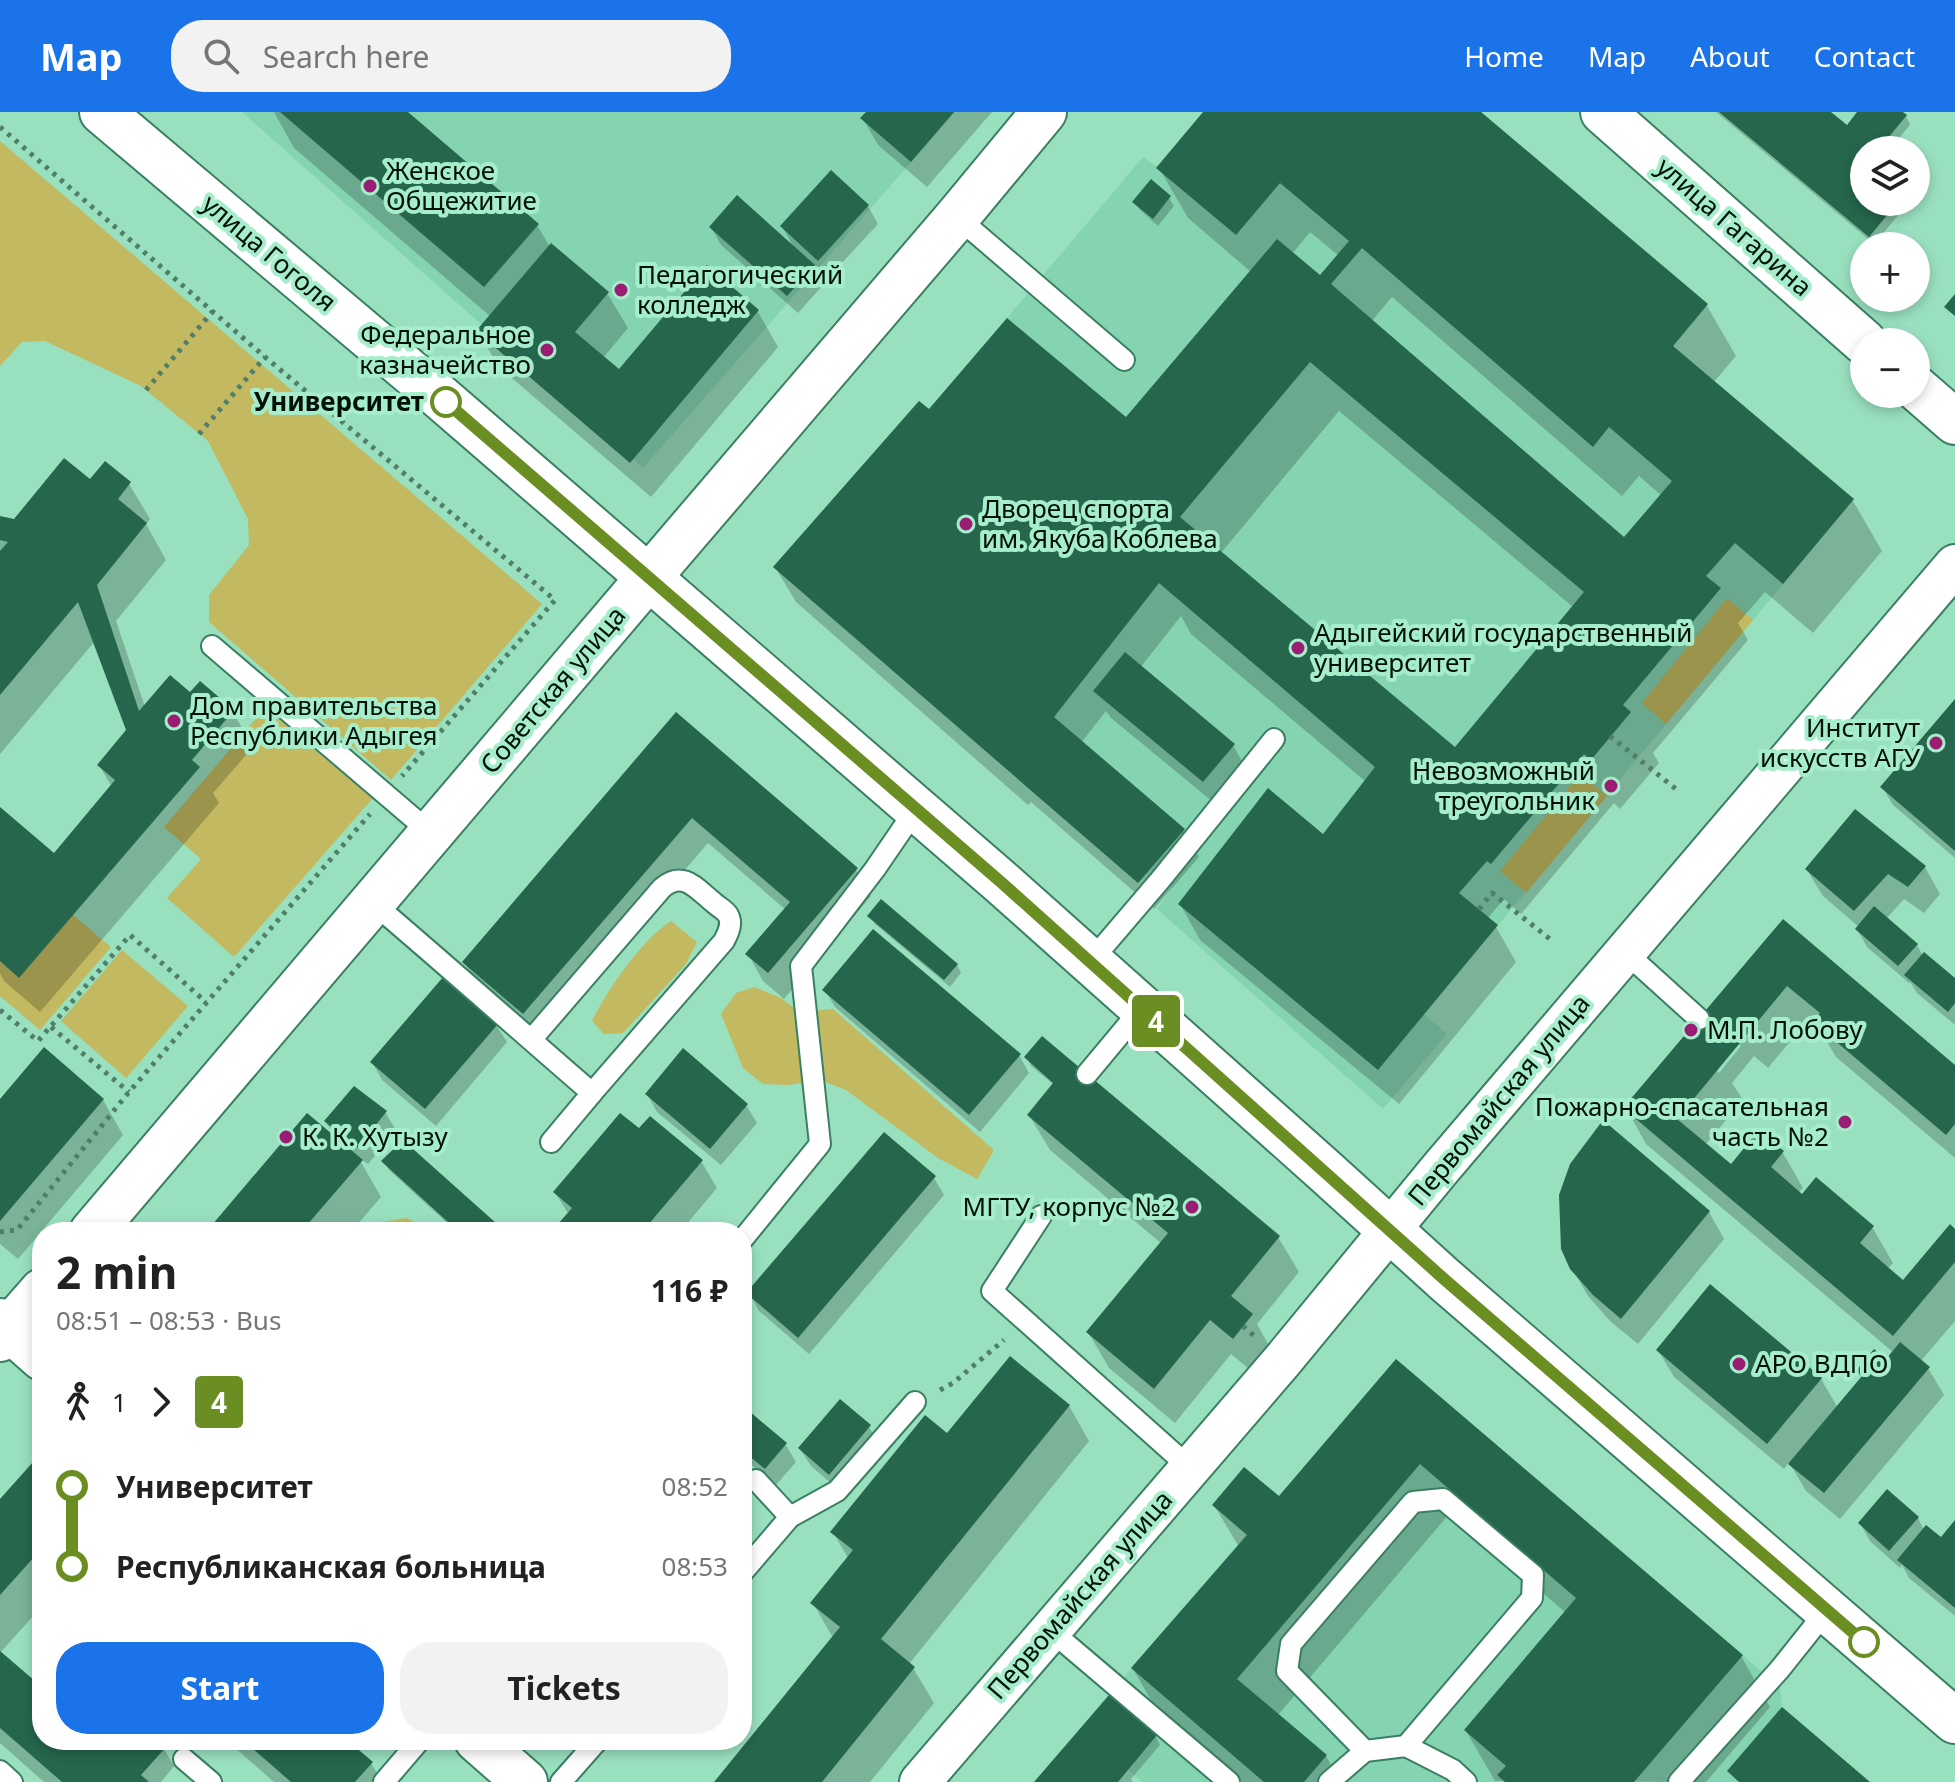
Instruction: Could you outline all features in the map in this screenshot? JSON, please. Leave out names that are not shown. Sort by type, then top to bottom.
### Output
[{"type":"main road","name":"улица Гоголя","points":[[102,112],[649,577],[1091,961],[1444,1279],[1955,1721]]},
{"type":"main road","name":"Советская улица","points":[[100,1222],[1044,112]]},
{"type":"main road","name":"улица Гагарина","points":[[1603,112],[1850,330]]},
{"type":"main road","points":[[1930,400],[1955,422]]},
{"type":"main road","points":[[32,1301],[3,1330],[32,1351]]},
{"type":"main road","points":[[488,1750],[525,1782]]},
{"type":"street","name":"Первомайская улица","points":[[920,1782],[1283,1360],[1955,565]]},
{"type":"lane","points":[[957,217],[1124,360]]},
{"type":"lane","points":[[212,646],[432,834]]},
{"type":"lane","points":[[1091,961],[1274,739]]},
{"type":"lane","points":[[752,1228],[820,1144],[801,966],[916,809]]},
{"type":"lane","points":[[531,1040],[669,881],[691,884],[727,914],[730,926],[724,941],[551,1142]]},
{"type":"lane","points":[[372,902],[592,1093]]},
{"type":"lane","points":[[1625,952],[1699,1019]]},
{"type":"lane","points":[[1087,1074],[1142,1008]]},
{"type":"lane","points":[[1041,1216],[992,1291],[1189,1467]]},
{"type":"lane","points":[[752,1561],[790,1517],[837,1491],[915,1402]]},
{"type":"lane","points":[[756,1480],[790,1517]]},
{"type":"lane","points":[[1365,1751],[1287,1671],[1291,1644],[1413,1502],[1443,1499],[1533,1575],[1532,1598],[1406,1746]]},
{"type":"lane","points":[[1679,1782],[1780,1669],[1827,1610]]},
{"type":"lane","points":[[1050,1630],[1229,1782]]},
{"type":"lane","points":[[1329,1782],[1365,1751],[1406,1746],[1453,1770],[1466,1782]]},
{"type":"lane","points":[[384,1782],[411,1750]]},
{"type":"lane","points":[[561,1782],[589,1750]]},
{"type":"lane","points":[[184,1759],[211,1782]]},
{"type":"lane","points":[[0,1771],[12,1782]]},
{"type":"path","points":[[146,390],[213,311]]},
{"type":"path","points":[[199,434],[265,357]]},
{"type":"path","points":[[1610,736],[1676,789]]},
{"type":"path","points":[[1479,909],[1492,893],[1550,939]]},
{"type":"path","points":[[0,1010],[38,1041],[130,935],[206,1002]]},
{"type":"path","points":[[51,1027],[129,1092]]},
{"type":"path","points":[[915,1402],[953,1383],[1004,1340]]},
{"type":"shaded area","name":"Педагогический колледж","points":[[242,112],[955,112],[643,468]]},
{"type":"shaded area","name":"Адыгейский государственный университет","points":[[1481,112],[1708,304],[1673,347],[1854,499],[1424,1014],[1447,1034],[1383,1109],[1157,909],[1172,888],[1151,870],[1138,883],[773,567],[919,401],[930,409],[1143,157],[1157,167]]},
{"type":"shaded area","points":[[0,141],[542,604],[391,780],[209,622],[209,595],[249,545],[248,519],[208,441],[141,386],[45,341],[22,342],[0,366]]},
{"type":"shaded area","points":[[1727,598],[1753,620],[1666,724],[1642,703]]},
{"type":"shaded area","points":[[265,708],[373,798],[234,957],[167,898],[201,859],[164,827]]},
{"type":"shaded area","points":[[1580,774],[1607,796],[1526,893],[1500,871]]},
{"type":"shaded area","points":[[73,915],[111,947],[40,1030],[0,996],[0,961],[19,978]]},
{"type":"shaded area","points":[[671,921],[697,942],[686,964],[623,1033],[604,1034],[592,1021],[607,994],[648,940]]},
{"type":"shaded area","points":[[122,950],[188,1006],[126,1078],[61,1021]]},
{"type":"shaded area","points":[[754,987],[779,997],[800,1012],[833,1009],[994,1150],[977,1179],[938,1158],[846,1090],[820,1080],[788,1085],[763,1084],[743,1068],[721,1014],[736,993]]},
{"type":"shaded area","points":[[407,1218],[415,1222],[382,1222]]},
{"type":"shaded area","points":[[1396,1359],[1780,1687],[1782,1707],[1870,1782],[1142,1782],[1080,1729]]},
{"type":"building","points":[[280,112],[408,112],[539,224],[484,287]]},
{"type":"building","points":[[866,112],[954,112],[911,162],[860,118]]},
{"type":"building","name":"Адыгейский государственный университет","points":[[1203,112],[1481,112],[1708,304],[1673,346],[1854,499],[1783,584],[1735,543],[1706,576],[1721,588],[1623,705],[1631,712],[1591,760],[1584,754],[1491,864],[1487,861],[1459,893],[1498,925],[1378,1070],[1178,904],[1268,788],[1323,834],[1375,767],[1159,583],[1054,717],[1185,829],[1138,883],[773,567],[919,401],[929,409],[1007,318],[1126,417],[1277,239],[1320,275],[1349,241],[1280,183],[1236,235],[1156,168]],"holes":[[[1362,248],[1593,447],[1609,427],[1672,481],[1624,537],[1331,284]],[[1310,362],[1584,592],[1455,747],[1180,517]]]},
{"type":"building","points":[[1719,112],[1831,112],[1847,125],[1857,112],[1903,112],[1907,115],[1890,136],[1850,136],[1850,216],[1886,216],[1873,232],[1863,232]]},
{"type":"building","points":[[831,170],[869,205],[818,261],[780,226]]},
{"type":"building","points":[[1151,179],[1171,196],[1153,219],[1132,202]]},
{"type":"building","points":[[737,195],[815,265],[787,296],[709,227]]},
{"type":"building","name":"Федеральное казначейство","points":[[551,243],[609,292],[575,332],[619,369],[707,265],[759,310],[630,463],[476,331]]},
{"type":"building","points":[[1955,294],[1955,316],[1944,307]]},
{"type":"building","name":"Дом правительства Республики Адыгея","points":[[64,458],[90,479],[105,461],[131,482],[118,499],[147,523],[97,585],[139,711],[170,675],[190,692],[200,681],[234,710],[192,760],[200,767],[19,978],[0,961],[0,807],[54,853],[115,780],[97,765],[126,730],[78,602],[0,695],[0,551],[8,542],[0,540],[0,516],[14,519]]},
{"type":"building","points":[[1125,652],[1235,744],[1203,782],[1093,691]]},
{"type":"building","name":"Институт искусств АГУ","points":[[1955,699],[1955,851],[1880,787]]},
{"type":"building","points":[[676,712],[858,868],[768,973],[745,954],[790,902],[692,818],[523,1014],[462,962]]},
{"type":"building","points":[[1855,809],[1926,866],[1908,887],[1888,874],[1854,911],[1805,869]]},
{"type":"building","points":[[881,899],[958,964],[944,980],[867,916]]},
{"type":"building","points":[[1874,906],[1918,944],[1898,966],[1855,929]]},
{"type":"building","points":[[1783,919],[1955,1065],[1955,1124],[1946,1135],[1813,1022],[1820,1013],[1787,986],[1677,1119],[1731,1164],[1759,1130],[1784,1151],[1771,1167],[1802,1194],[1816,1177],[1874,1226],[1860,1243],[1903,1280],[1950,1224],[1955,1229],[1955,1262],[1893,1336],[1623,1108]]},
{"type":"building","points":[[873,929],[1021,1054],[969,1115],[822,990]]},
{"type":"building","points":[[1924,952],[1955,978],[1955,1003],[1948,1012],[1904,975]]},
{"type":"building","points":[[444,976],[498,1024],[425,1109],[370,1062]]},
{"type":"building","name":"МГТУ, корпус №2","points":[[1042,1036],[1280,1236],[1231,1296],[1253,1314],[1233,1339],[1210,1320],[1154,1389],[1086,1332],[1168,1233],[1027,1115],[1053,1083],[1024,1057]]},
{"type":"building","points":[[44,1047],[104,1099],[0,1221],[0,1099]]},
{"type":"building","points":[[683,1048],[748,1104],[710,1149],[645,1094]]},
{"type":"building","points":[[354,1086],[387,1111],[357,1148],[324,1121]]},
{"type":"building","points":[[307,1113],[363,1160],[310,1222],[214,1222]]},
{"type":"building","points":[[620,1113],[639,1128],[650,1116],[703,1160],[650,1222],[560,1222],[572,1208],[553,1192]]},
{"type":"building","points":[[1603,1120],[1710,1211],[1621,1319],[1593,1295],[1570,1269],[1561,1249],[1559,1195],[1570,1164]]},
{"type":"building","points":[[884,1132],[936,1176],[798,1338],[752,1298],[752,1286]]},
{"type":"building","points":[[403,1140],[495,1222],[448,1222],[381,1161]]},
{"type":"building","name":"АРО ВДПО","points":[[1710,1284],[1822,1378],[1767,1444],[1656,1350]]},
{"type":"building","points":[[1900,1342],[1930,1367],[1824,1493],[1788,1464],[1862,1376],[1856,1371],[1874,1349],[1886,1359]]},
{"type":"building","points":[[1010,1356],[1070,1405],[881,1639],[915,1667],[822,1782],[714,1782],[740,1750],[752,1750],[752,1735],[840,1627],[810,1603],[853,1550],[830,1532],[925,1415],[947,1433]]},
{"type":"building","points":[[1396,1359],[1743,1655],[1634,1782],[1505,1782],[1497,1775],[1506,1766],[1464,1730],[1576,1598],[1420,1464],[1237,1679],[1327,1755],[1304,1782],[1264,1782],[1131,1668],[1247,1535],[1212,1505],[1244,1467],[1279,1496]]},
{"type":"building","points":[[840,1399],[871,1425],[829,1475],[798,1448]]},
{"type":"building","points":[[752,1414],[787,1443],[765,1469],[752,1458]]},
{"type":"building","points":[[32,1463],[32,1559],[0,1595],[0,1499]]},
{"type":"building","points":[[1887,1489],[1919,1517],[1889,1551],[1858,1523]]},
{"type":"building","points":[[1955,1520],[1955,1608],[1897,1560],[1926,1525],[1941,1537]]},
{"type":"building","points":[[0,1651],[32,1678],[32,1750],[163,1750],[141,1775],[149,1782],[62,1782],[0,1728]]},
{"type":"building","points":[[1109,1695],[1157,1735],[1118,1782],[1034,1782]]},
{"type":"building","points":[[1782,1707],[1870,1782],[1739,1782],[1727,1771]]},
{"type":"building","points":[[254,1750],[359,1750],[373,1762],[355,1782],[291,1782]]},
{"type":"bus line","name":"4","points":[[446,402],[1002,883],[1444,1279],[1864,1642]]},
{"type":"place","name":"Женское Общежитие","points":[[370,186]]},
{"type":"place","name":"Педагогический колледж","points":[[621,290]]},
{"type":"place","name":"Федеральное казначейство","points":[[547,350]]},
{"type":"place","name":"Университет","points":[[446,402]]},
{"type":"place","name":"Дворец спорта им. Якуба Коблева","points":[[966,524]]},
{"type":"place","name":"Адыгейский государственный университет","points":[[1298,648]]},
{"type":"place","name":"Дом правительства Республики Адыгея","points":[[174,721]]},
{"type":"place","name":"Институт искусств АГУ","points":[[1936,743]]},
{"type":"place","name":"Невозможный треугольник","points":[[1611,786]]},
{"type":"place","name":"М.П. Лобову","points":[[1691,1030]]},
{"type":"place","name":"Пожарно-спасательная часть №2","points":[[1845,1122]]},
{"type":"place","name":"К. К. Хутызу","points":[[286,1137]]},
{"type":"place","name":"МГТУ, корпус №2","points":[[1192,1207]]},
{"type":"place","name":"АРО ВДПО","points":[[1739,1364]]}]
